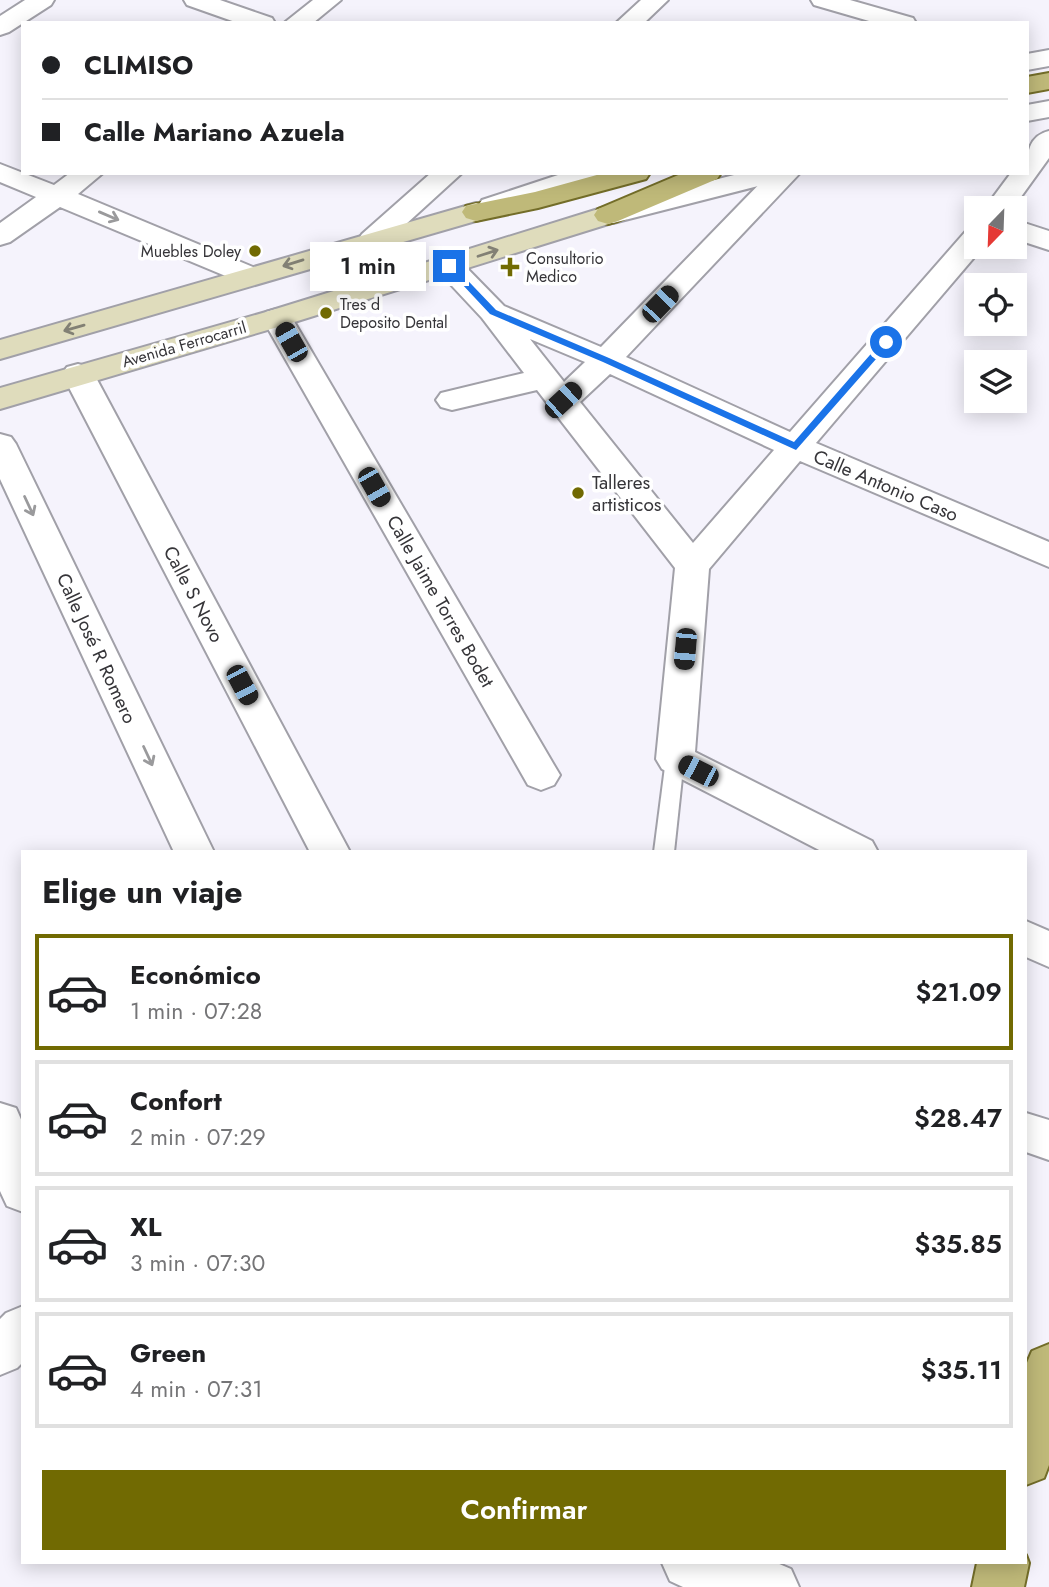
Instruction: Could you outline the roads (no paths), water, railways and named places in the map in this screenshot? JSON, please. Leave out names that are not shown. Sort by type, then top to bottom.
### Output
[{"type":"main road","points":[[1029,99],[1049,96]]},
{"type":"main road","points":[[0,350],[372,240],[629,175]]},
{"type":"main road","name":"Avenida Ferrocarril","points":[[0,399],[449,266],[608,215],[703,175]]},
{"type":"main road","points":[[1027,1456],[1049,1367]]},
{"type":"main road","points":[[998,1587],[1003,1564]]},
{"type":"street","points":[[0,27],[43,0]]},
{"type":"street","points":[[196,0],[258,21]]},
{"type":"street","points":[[299,21],[329,0]]},
{"type":"street","points":[[630,21],[656,0]]},
{"type":"street","points":[[823,0],[897,21]]},
{"type":"street","points":[[1029,113],[1049,109]]},
{"type":"street","points":[[1029,167],[1049,139]]},
{"type":"street","points":[[0,172],[250,276]]},
{"type":"street","points":[[0,236],[86,175]]},
{"type":"street","points":[[372,240],[446,175]]},
{"type":"street","points":[[476,212],[587,175]]},
{"type":"street","name":"Avenida Ferrocarril","points":[[608,215],[768,175]]},
{"type":"street","points":[[452,400],[554,389],[606,360],[784,175]]},
{"type":"street","points":[[1008,196],[1023,175]]},
{"type":"street","points":[[1027,233],[1049,241]]},
{"type":"street","points":[[854,850],[675,759],[692,566],[964,251]]},
{"type":"street","points":[[449,266],[493,312],[692,566]]},
{"type":"street","name":"Calle Antonio Caso","points":[[493,312],[606,360],[796,447],[1049,555]]},
{"type":"street","name":"Calle Jaime Torres Bodet","points":[[277,318],[541,775]]},
{"type":"street","name":"Calle S Novo","points":[[78,374],[329,850]]},
{"type":"street","name":"Calle José R Romero","points":[[0,444],[193,850]]},
{"type":"street","points":[[1027,939],[1049,950]]},
{"type":"street","points":[[0,1122],[21,1186]]},
{"type":"street","points":[[1027,1133],[1049,1140]]},
{"type":"street","points":[[0,1352],[21,1331]]},
{"type":"street","points":[[0,1366],[21,1372]]},
{"type":"street","points":[[692,1564],[773,1587]]},
{"type":"lane","points":[[664,850],[675,759]]},
{"type":"place","name":"Muebles Doley","points":[[255,251]]},
{"type":"place","name":"Consultorio Medico","points":[[510,267]]},
{"type":"place","name":"Tres d Deposito Dental","points":[[326,313]]},
{"type":"place","name":"Talleres artisticos","points":[[578,493]]}]
